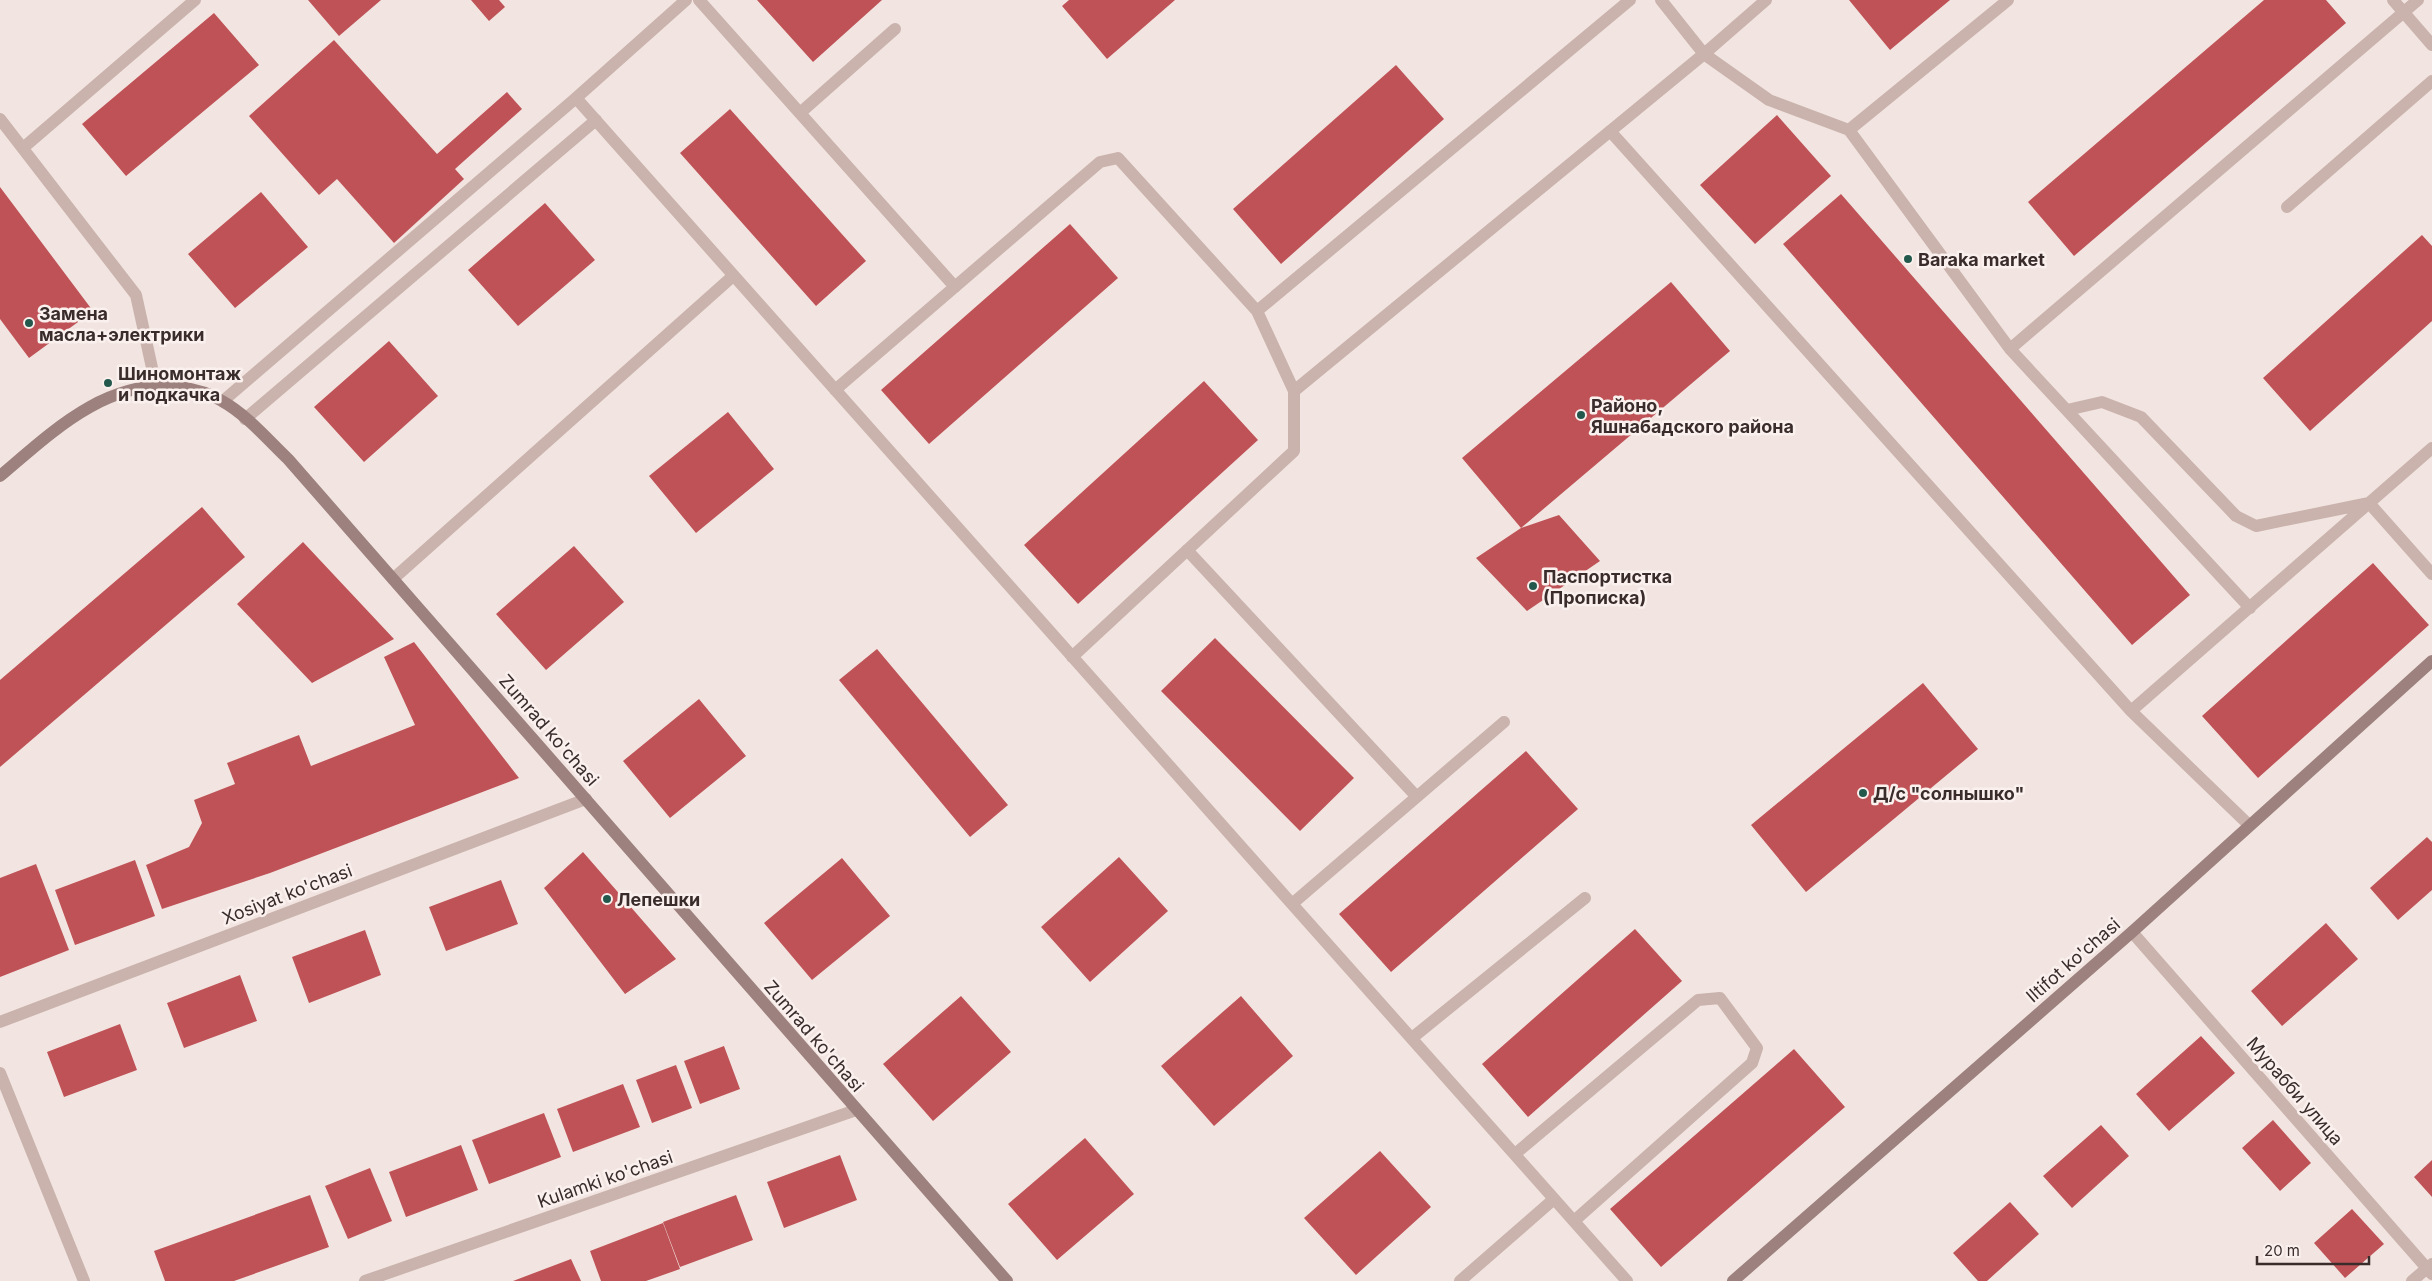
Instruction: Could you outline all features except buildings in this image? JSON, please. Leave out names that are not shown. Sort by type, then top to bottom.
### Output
[{"type":"street","points":[[23,148],[195,0]]},
{"type":"street","points":[[223,401],[576,98],[686,0]]},
{"type":"street","points":[[699,0],[955,287]]},
{"type":"street","points":[[1257,311],[1630,0]]},
{"type":"street","points":[[1660,0],[1704,54],[1769,100],[1849,130],[2010,349],[2250,608]]},
{"type":"street","points":[[1294,391],[1704,54],[1766,0]]},
{"type":"street","points":[[1849,130],[2008,0]]},
{"type":"street","points":[[2393,0],[2432,45]]},
{"type":"street","points":[[2010,349],[2418,0]]},
{"type":"street","points":[[800,113],[895,29]]},
{"type":"street","points":[[2287,208],[2432,81]]},
{"type":"street","points":[[576,98],[1627,1281]]},
{"type":"street","points":[[0,119],[136,295],[156,386]]},
{"type":"street","points":[[245,419],[596,120]]},
{"type":"street","points":[[1610,131],[2131,711],[2249,825]]},
{"type":"street","points":[[835,390],[1100,162],[1118,158],[1257,311],[1294,391],[1294,451],[1072,657]]},
{"type":"street","points":[[393,579],[733,276]]},
{"type":"street","name":"Zumrad ko'chasi","points":[[0,476],[57,428],[92,406],[120,394],[156,386],[187,388],[203,392],[223,401],[288,459],[1006,1281]]},
{"type":"street","points":[[2067,410],[2102,402],[2141,417],[2236,516],[2256,526],[2369,503]]},
{"type":"street","points":[[2131,711],[2432,448]]},
{"type":"street","points":[[2369,503],[2432,574]]},
{"type":"street","points":[[1187,550],[1416,796]]},
{"type":"street","name":"Iltifot ko'chasi","points":[[1733,1281],[2132,932],[2432,661]]},
{"type":"street","points":[[1292,904],[1504,722]]},
{"type":"street","name":"Xosiyat ko'chasi","points":[[0,1022],[586,799]]},
{"type":"street","points":[[1412,1038],[1585,898]]},
{"type":"street","name":"Мурабби улица","points":[[2132,932],[2430,1269]]},
{"type":"street","points":[[1515,1154],[1698,1000],[1720,998],[1757,1048],[1752,1063],[1574,1221]]},
{"type":"street","points":[[0,1073],[84,1281]]},
{"type":"street","name":"Kulamki ko'chasi","points":[[365,1281],[856,1110]]},
{"type":"street","points":[[1460,1281],[1554,1199]]},
{"type":"street","points":[[2412,1281],[2430,1269]]},
{"type":"place","name":"Baraka market","points":[[1908,259]]},
{"type":"place","name":"Замена масла+электрики","points":[[29,323]]},
{"type":"place","name":"Шиномонтаж и подкачка","points":[[108,383]]},
{"type":"place","name":"Районо, Яшнабадского района","points":[[1581,415]]},
{"type":"place","name":"Паспортистка (Прописка)","points":[[1533,586]]},
{"type":"place","name":"Д/с \"солнышко\"","points":[[1863,793]]},
{"type":"place","name":"Лепешки","points":[[607,899]]}]
